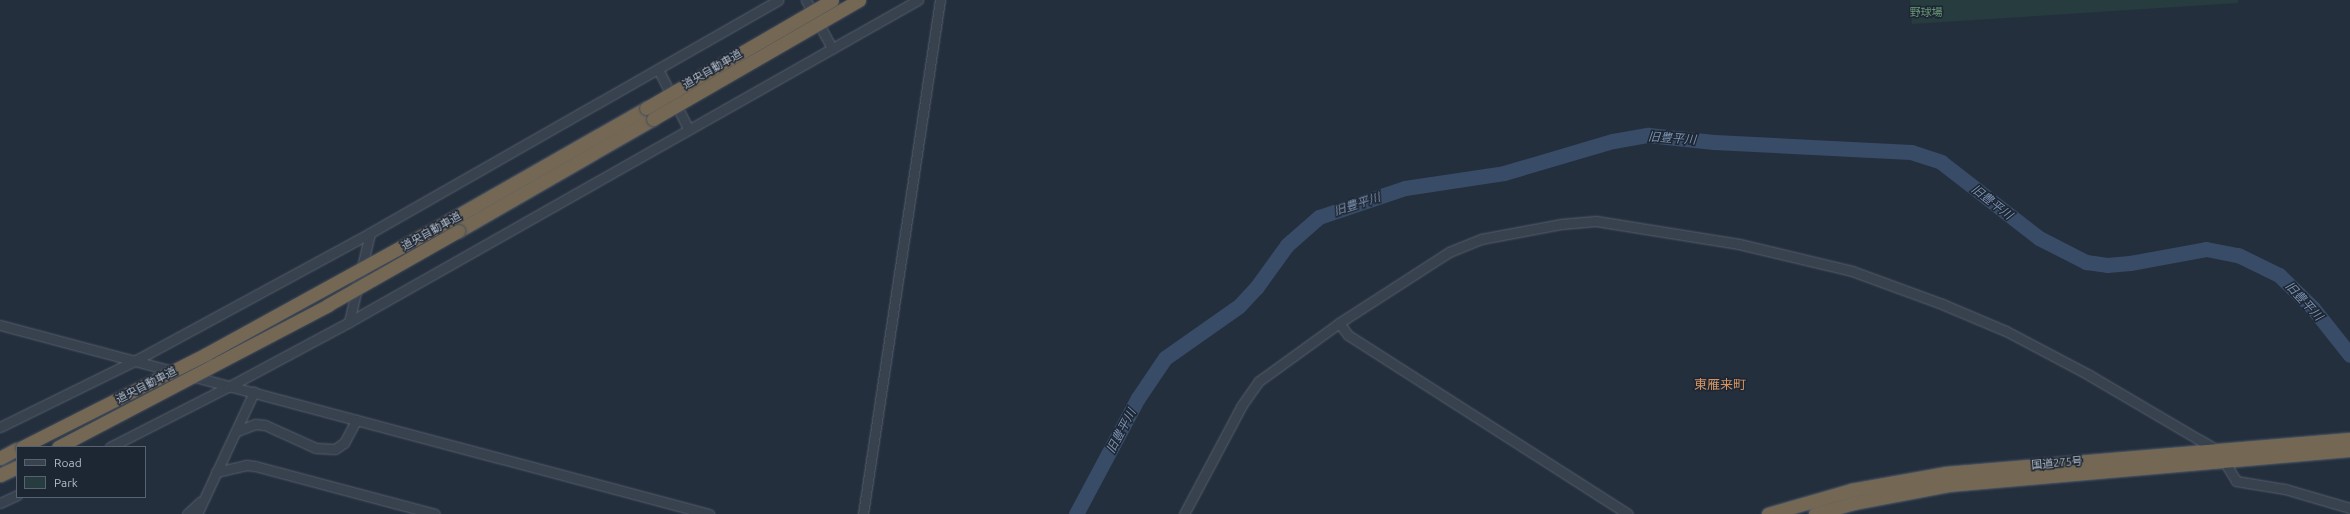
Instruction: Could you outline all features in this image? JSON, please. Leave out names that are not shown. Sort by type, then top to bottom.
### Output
[{"type":"highway","name":"道央自動車道","points":[[60,446],[322,308],[458,231],[832,0]]},
{"type":"highway","name":"道央自動車道","points":[[24,446],[212,350],[859,0]]},
{"type":"highway","name":"国道275号","points":[[1768,514],[1851,490],[1946,473],[2350,439]]},
{"type":"highway","points":[[0,458],[16,450]]},
{"type":"highway","name":"国道275号","points":[[1815,514],[1854,504],[1948,485],[2350,450]]},
{"type":"highway","points":[[0,476],[16,468]]},
{"type":"street","points":[[0,427],[134,361],[370,233],[778,0]]},
{"type":"street","points":[[806,0],[832,48]]},
{"type":"street","points":[[112,446],[228,387],[349,322],[918,0]]},
{"type":"street","points":[[863,514],[940,0]]},
{"type":"street","points":[[658,68],[689,130]]},
{"type":"street","points":[[1184,514],[1242,405],[1259,381],[1339,322],[1449,252],[1481,239],[1561,224],[1596,221],[1630,225],[1738,244],[1852,270],[1942,304],[2006,332],[2089,375],[2217,450],[2236,481],[2285,489],[2350,508]]},
{"type":"street","points":[[349,322],[370,233]]},
{"type":"street","points":[[1339,322],[1348,335],[1628,514]]},
{"type":"street","points":[[0,324],[228,387],[254,392],[709,514]]},
{"type":"street","points":[[197,514],[202,500],[237,431],[254,392]]},
{"type":"street","points":[[237,431],[255,424],[265,425],[316,448],[335,449],[344,443],[356,420]]},
{"type":"street","points":[[216,472],[246,465],[255,466],[435,514]]},
{"type":"street","points":[[0,503],[16,495]]},
{"type":"street","points":[[187,514],[202,500]]},
{"type":"green space","name":"野球場","points":[[1910,0],[2238,0],[2238,3],[1912,24]]},
{"type":"waterway","name":"旧豊平川","points":[[1076,514],[1138,398],[1165,358],[1239,306],[1256,288],[1287,245],[1319,217],[1405,188],[1504,173],[1613,141],[1648,135],[1714,142],[1911,152],[1941,162],[2039,238],[2086,262],[2107,265],[2130,263],[2206,249],[2238,255],[2279,275],[2312,307],[2350,355]]},
{"type":"district","name":"東雁来町","points":[[1720,384]]}]
